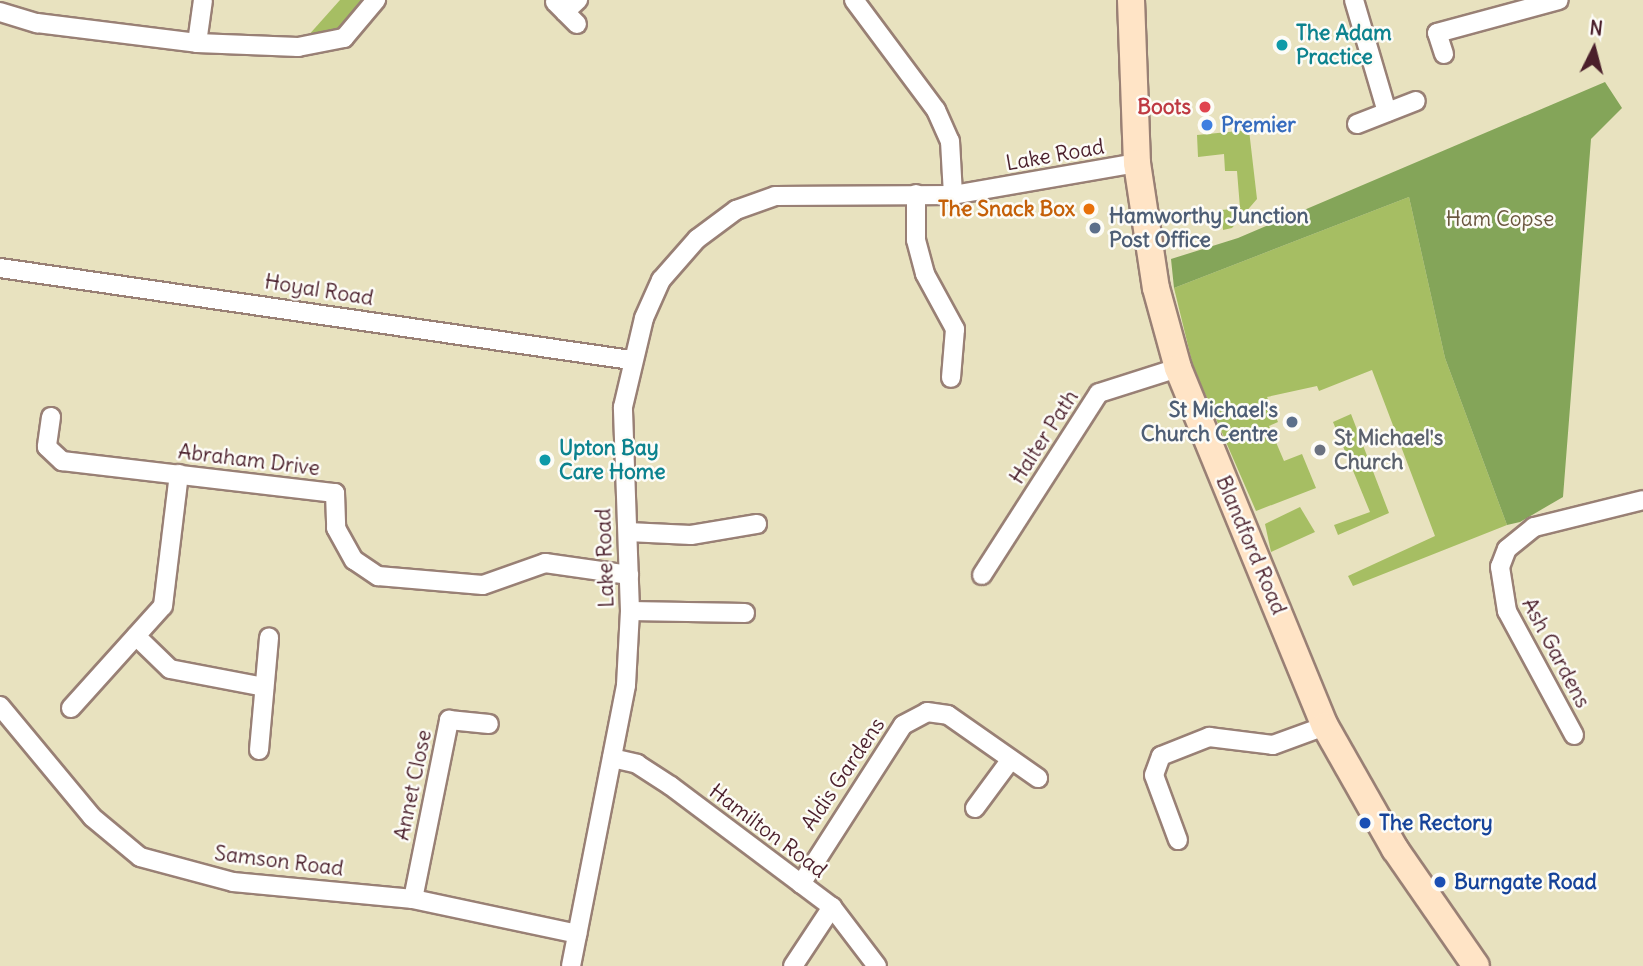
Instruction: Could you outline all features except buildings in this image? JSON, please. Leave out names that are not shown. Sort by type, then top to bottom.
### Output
[{"type":"main road","name":"Blandford Road","points":[[1131,0],[1137,163],[1156,288],[1178,368],[1325,726],[1395,849],[1476,966]]},
{"type":"street","points":[[197,43],[203,0]]},
{"type":"street","points":[[0,12],[37,23],[197,43],[298,47],[344,38],[376,0]]},
{"type":"street","points":[[854,0],[936,110],[950,141],[953,195]]},
{"type":"street","points":[[1354,0],[1387,112]]},
{"type":"street","points":[[1444,54],[1437,33],[1559,0]]},
{"type":"street","points":[[1357,124],[1416,101]]},
{"type":"street","name":"Lake Road","points":[[570,966],[612,758],[630,611],[628,532],[621,442],[631,360],[661,280],[697,239],[736,210],[775,196],[953,195],[1137,163]]},
{"type":"street","points":[[916,194],[916,240],[925,274],[955,329],[951,378]]},
{"type":"street","name":"Hoyal Road","points":[[0,268],[631,360]]},
{"type":"street","name":"Halter Path","points":[[982,575],[1099,393],[1178,368]]},
{"type":"street","name":"Abraham Drive","points":[[51,417],[47,447],[62,461],[335,493],[337,528],[354,560],[378,576],[483,585],[545,563],[629,575]]},
{"type":"street","points":[[71,708],[163,606],[179,474]]},
{"type":"street","name":"Ash Gardens","points":[[1574,735],[1507,611],[1498,579],[1515,540],[1579,512],[1643,500]]},
{"type":"street","points":[[628,532],[691,535],[757,524]]},
{"type":"street","points":[[630,611],[745,613]]},
{"type":"street","points":[[136,636],[170,669],[264,687]]},
{"type":"street","points":[[259,750],[269,637]]},
{"type":"street","name":"Samson Road","points":[[0,706],[92,817],[140,857],[233,882],[413,899],[577,934]]},
{"type":"street","name":"Aldis Gardens","points":[[801,884],[903,725],[927,712],[948,715],[1009,762],[1038,778]]},
{"type":"street","name":"Annet Close","points":[[413,899],[449,720],[489,724]]},
{"type":"street","points":[[1178,840],[1154,775],[1161,756],[1209,737],[1273,745],[1325,726]]},
{"type":"street","name":"Hamilton Road","points":[[612,758],[637,764],[671,786],[832,908],[877,966]]},
{"type":"street","points":[[975,808],[1009,762]]},
{"type":"street","points":[[793,966],[832,908]]},
{"type":"green space","points":[[340,0],[376,0],[344,38],[298,47]]},
{"type":"green space","name":"Ham Copse","points":[[1605,82],[1622,108],[1591,139],[1563,497],[1520,522],[1507,525],[1445,358],[1409,197],[1174,288],[1171,259],[1238,238]]},
{"type":"green space","points":[[1249,130],[1257,199],[1232,228],[1223,230],[1222,210],[1240,208],[1237,171],[1225,171],[1224,154],[1198,157],[1197,135]]},
{"type":"green space","points":[[1409,197],[1445,358],[1507,525],[1353,586],[1348,576],[1435,536],[1372,370],[1319,391],[1317,386],[1267,397],[1278,422],[1269,426],[1284,461],[1302,454],[1316,488],[1256,511],[1193,366],[1174,288]]},
{"type":"green space","points":[[1351,414],[1389,513],[1338,535],[1334,525],[1370,512],[1333,422]]},
{"type":"green space","points":[[1300,507],[1315,532],[1271,552],[1265,524]]},
{"type":"place","name":"The Adam Practice","points":[[1282,45]]},
{"type":"place","name":"Boots","points":[[1205,107]]},
{"type":"place","name":"Premier","points":[[1207,125]]},
{"type":"place","name":"The Snack Box","points":[[1089,209]]},
{"type":"place","name":"Hamworthy Junction Post Office","points":[[1095,228]]},
{"type":"place","name":"St Michael's Church Centre","points":[[1292,422]]},
{"type":"place","name":"St Michael's Church","points":[[1320,450]]},
{"type":"place","name":"Upton Bay Care Home","points":[[545,460]]},
{"type":"place","name":"The Rectory","points":[[1365,823]]},
{"type":"place","name":"Burngate Road","points":[[1440,882]]}]
